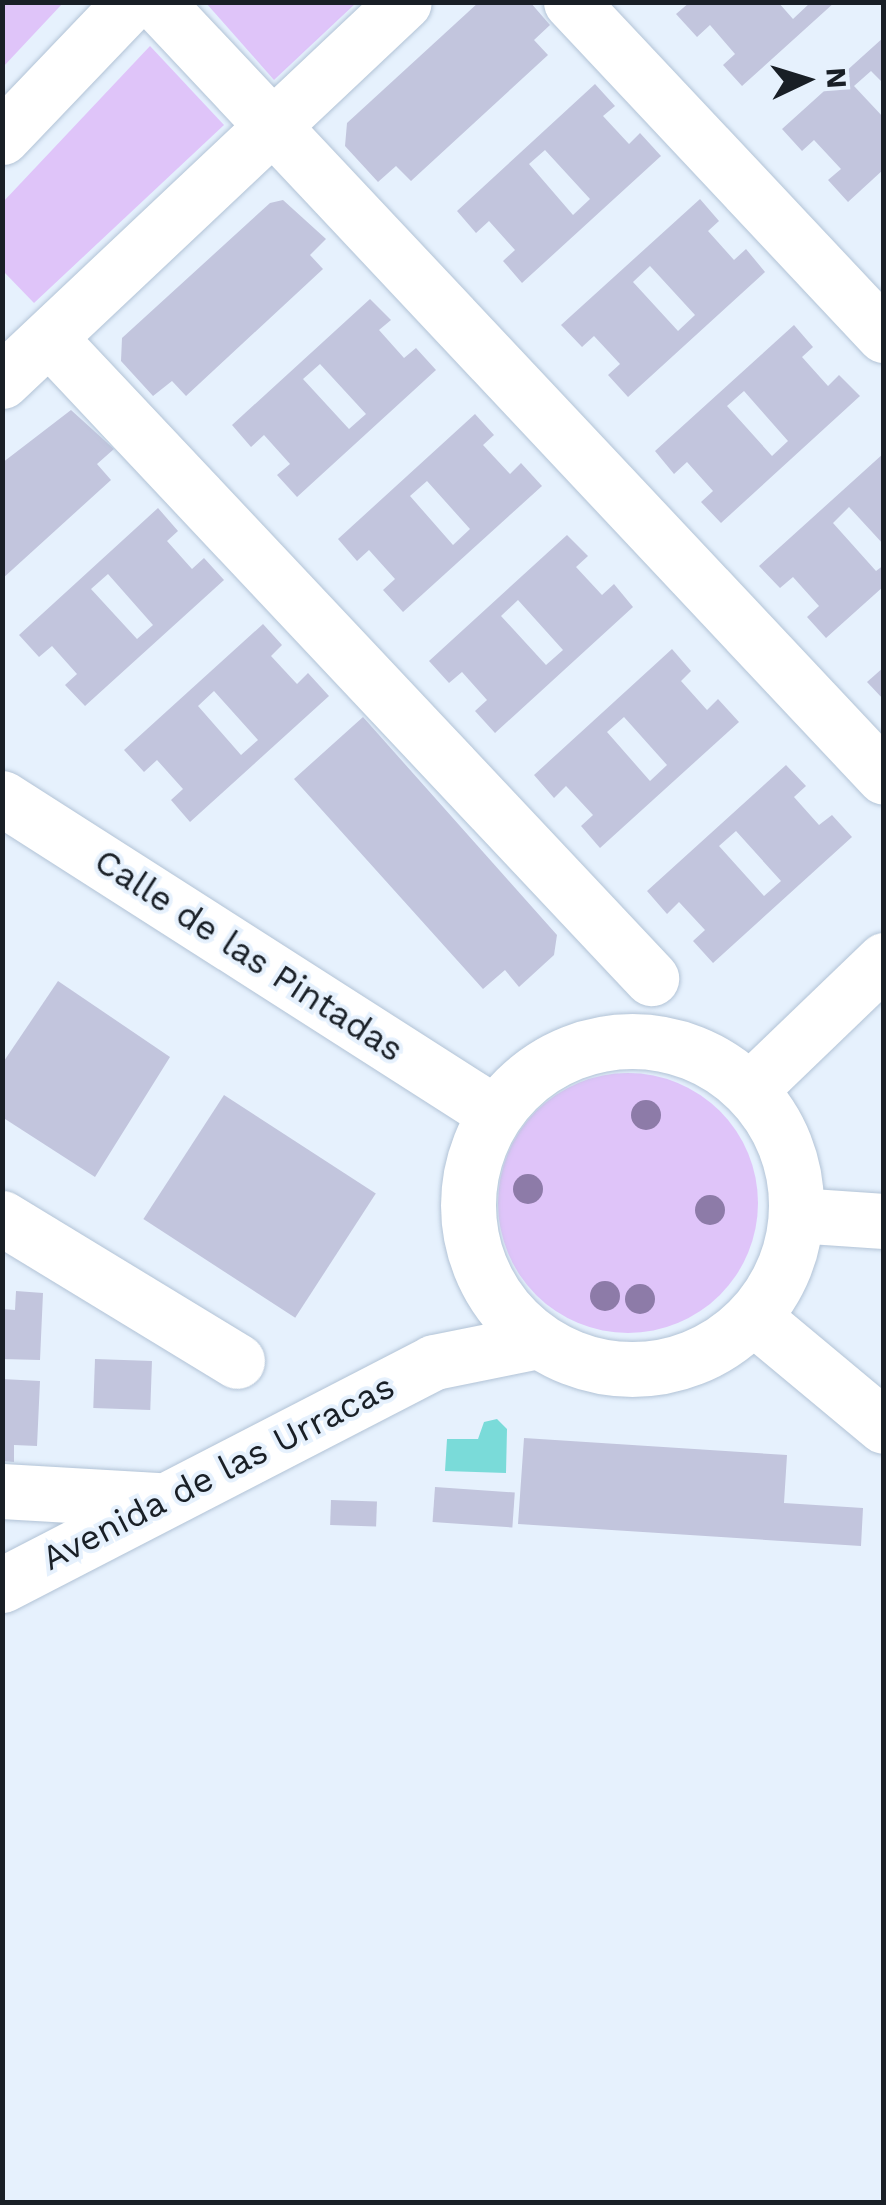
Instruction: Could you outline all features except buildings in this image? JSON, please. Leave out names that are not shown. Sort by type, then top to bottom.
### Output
[{"type":"street","points":[[2,137],[131,2]]},
{"type":"street","points":[[156,2],[884,776]]},
{"type":"street","points":[[2,381],[404,2]]},
{"type":"street","points":[[571,2],[884,336]]},
{"type":"street","points":[[49,338],[650,978]]},
{"type":"street","name":"Calle de las Pintadas","points":[[2,798],[495,1113]]},
{"type":"street","points":[[750,1088],[884,960]]},
{"type":"street","points":[[646,1040],[702,1054],[750,1088],[786,1147],[796,1215],[784,1270],[753,1317],[707,1353],[650,1370],[591,1366],[538,1341],[490,1289],[469,1232],[470,1170],[495,1113],[535,1070],[588,1045],[646,1040]]},
{"type":"street","points":[[796,1215],[884,1221]]},
{"type":"street","points":[[2,1218],[237,1361]]},
{"type":"street","name":"Avenida de las Urracas","points":[[434,1362],[490,1289]]},
{"type":"street","points":[[753,1317],[884,1426]]},
{"type":"street","name":"Avenida de las Urracas","points":[[2,1584],[158,1500],[434,1362],[538,1341]]},
{"type":"street","points":[[2,1491],[158,1500]]},
{"type":"shaded area","points":[[2,3],[63,3],[3,67]]},
{"type":"shaded area","points":[[206,3],[356,3],[274,80]]},
{"type":"shaded area","points":[[150,46],[224,125],[34,303],[3,271],[3,202]]},
{"type":"shaded area","points":[[628,1073],[678,1083],[720,1111],[748,1153],[758,1203],[748,1253],[720,1295],[678,1323],[628,1333],[578,1323],[536,1295],[508,1253],[498,1203],[508,1153],[536,1111],[578,1083]]},
{"type":"shaded area","points":[[497,1419],[507,1429],[506,1473],[445,1471],[447,1439],[478,1439],[484,1422]]}]
